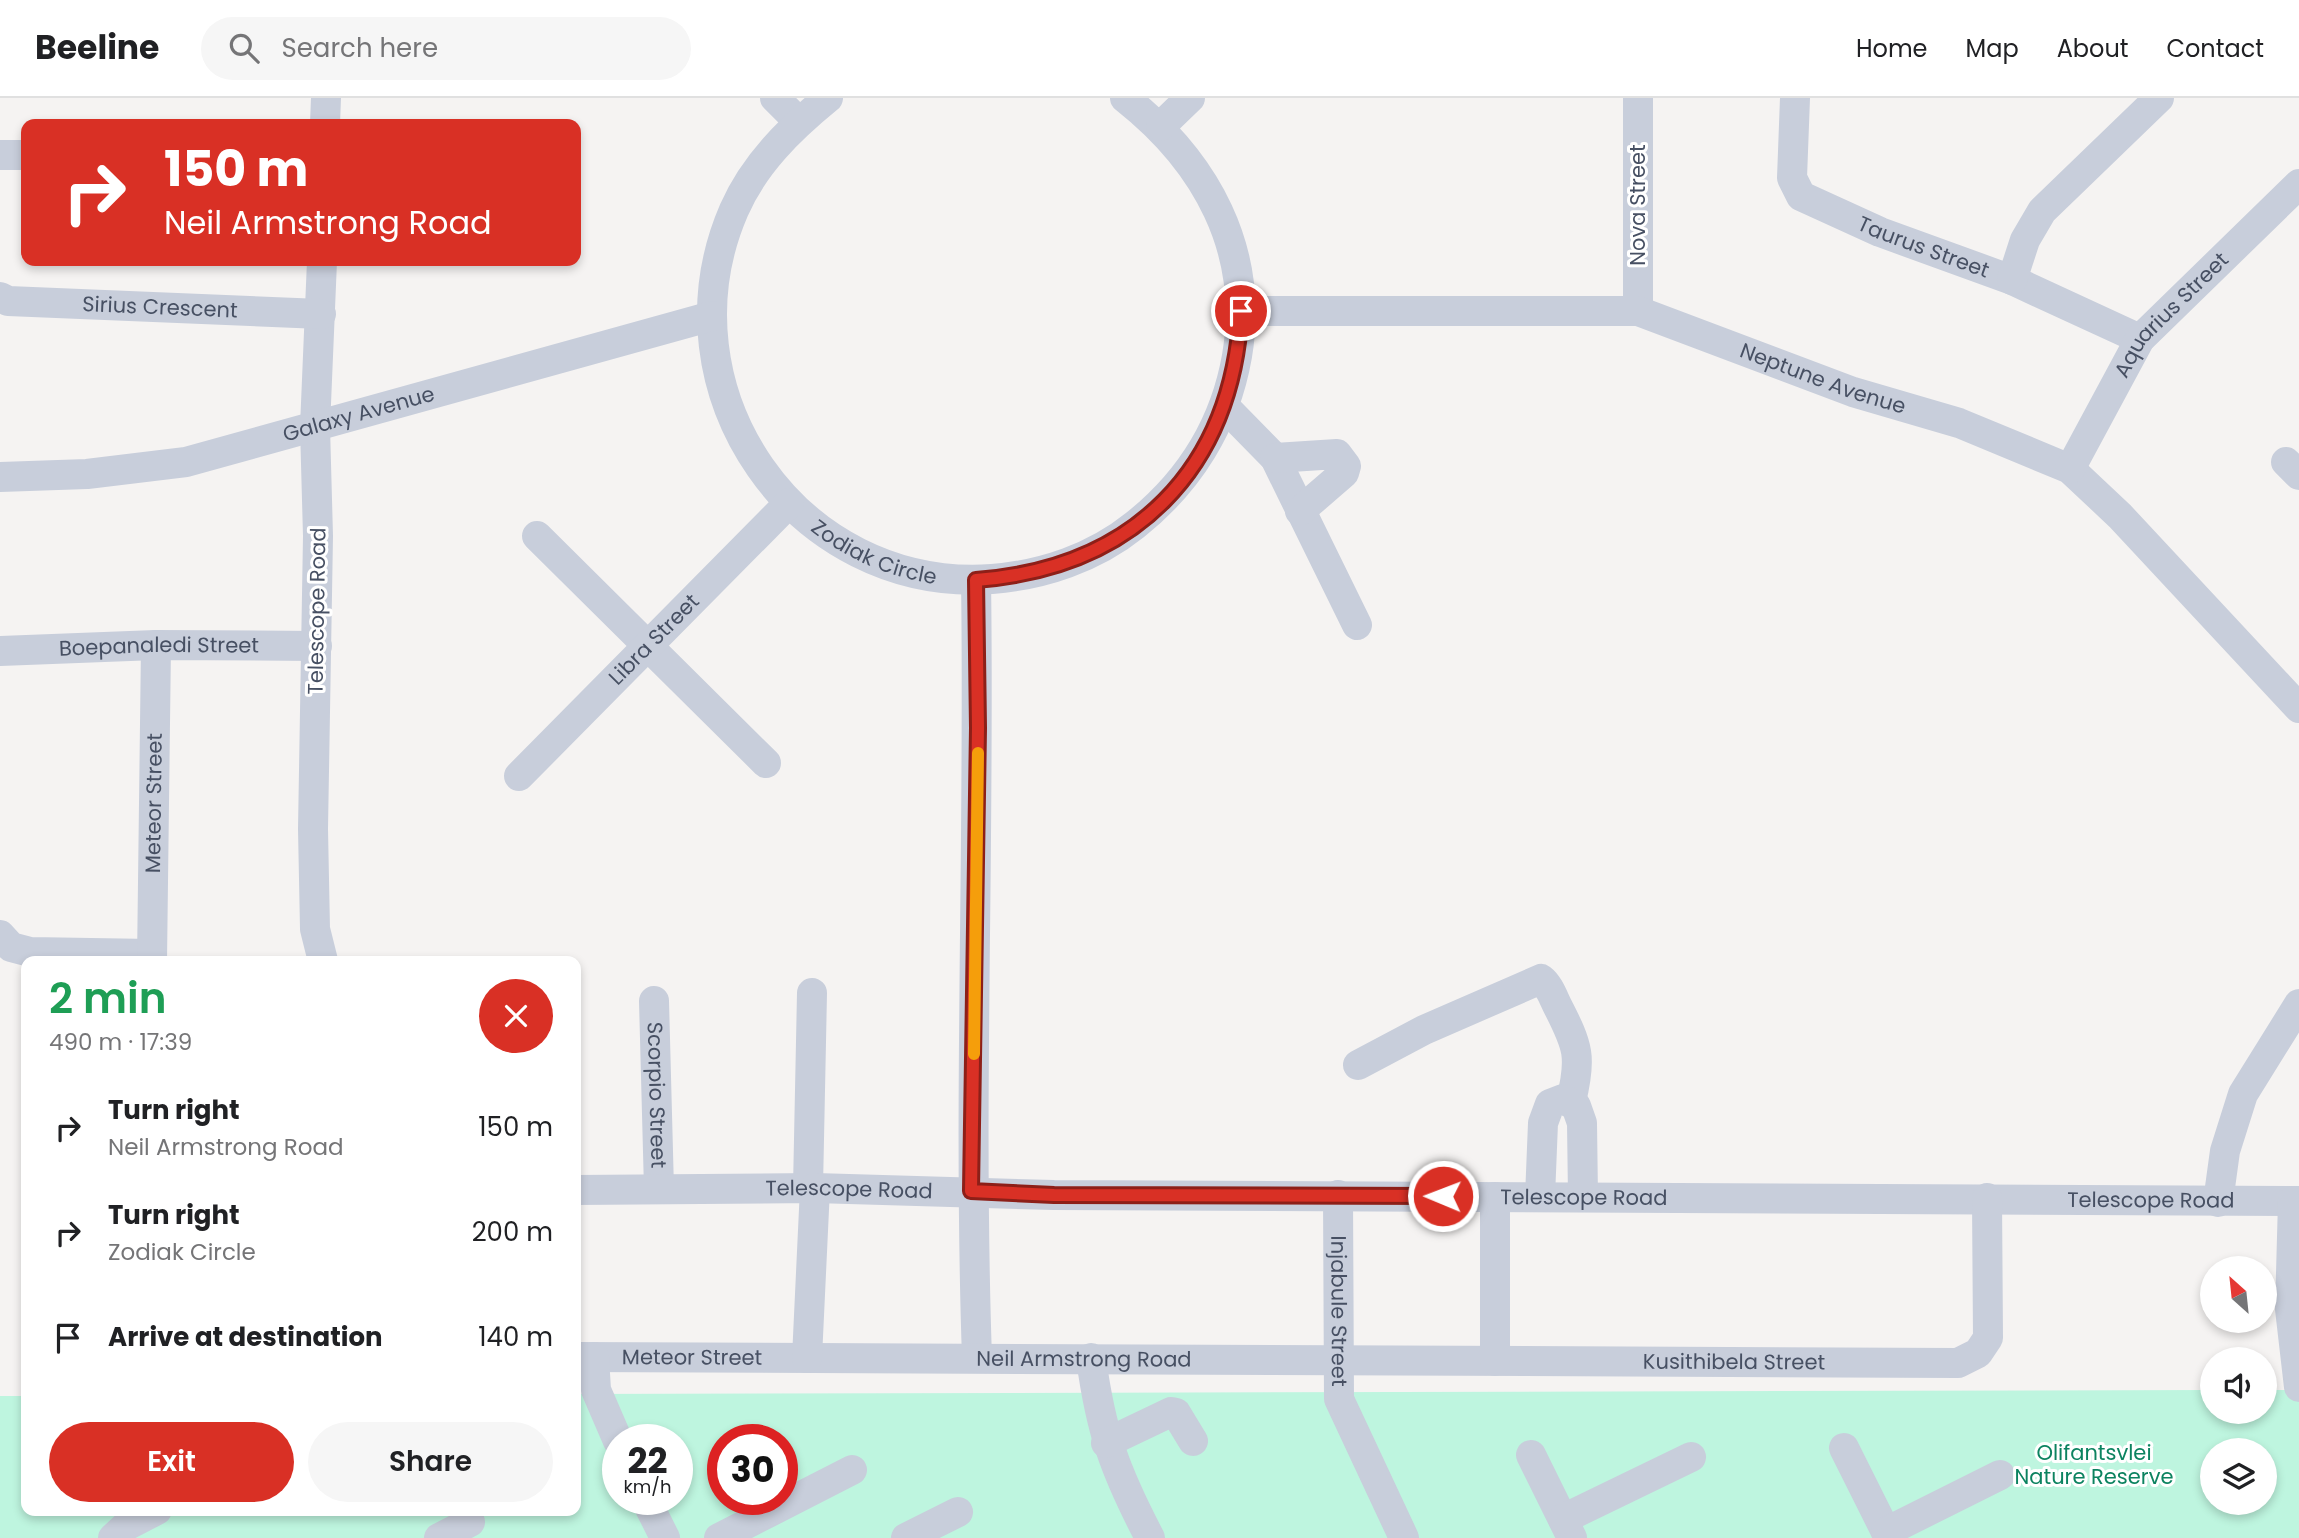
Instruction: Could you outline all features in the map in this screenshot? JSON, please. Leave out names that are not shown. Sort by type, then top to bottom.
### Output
[{"type":"street","points":[[325,119],[326,98]]},
{"type":"street","points":[[775,98],[799,122]]},
{"type":"street","name":"Zodiak Circle","points":[[828,98],[799,122],[762,162],[734,210],[718,262],[712,316],[716,368],[731,417],[755,463],[789,503],[824,532],[874,560],[941,578],[976,580],[1008,578],[1060,565],[1100,548],[1127,531],[1175,488],[1195,463],[1224,406],[1234,375],[1241,311],[1235,260],[1219,211],[1194,166],[1161,126],[1125,98]]},
{"type":"street","points":[[1161,126],[1190,98]]},
{"type":"street","name":"Nova Street","points":[[1638,98],[1638,312]]},
{"type":"street","name":"Taurus Street","points":[[1795,98],[1791,178],[1801,196],[1880,232],[2012,280],[2140,339]]},
{"type":"street","points":[[2012,280],[2025,240],[2042,211],[2159,98]]},
{"type":"street","points":[[0,155],[21,155]]},
{"type":"street","name":"Aquarius Street","points":[[2070,469],[2140,339],[2299,184]]},
{"type":"street","name":"Telescope Road","points":[[322,266],[315,427],[317,646],[313,904],[322,956]]},
{"type":"street","name":"Sirius Crescent","points":[[0,297],[8,301],[321,314]]},
{"type":"street","name":"Neptune Avenue","points":[[1241,311],[1638,312],[1853,393],[1959,423],[2070,469],[2120,516],[2299,708]]},
{"type":"street","name":"Galaxy Avenue","points":[[0,477],[150,468],[186,462],[712,316]]},
{"type":"street","points":[[1224,406],[1275,458],[1357,625]]},
{"type":"street","points":[[1275,458],[1337,454],[1346,466],[1344,473],[1300,511]]},
{"type":"street","name":"Libra Street","points":[[519,776],[789,503]]},
{"type":"street","points":[[537,536],[766,763]]},
{"type":"street","name":"Neil Armstrong Road","points":[[976,580],[978,728],[971,1191],[976,1358],[1337,1362]]},
{"type":"street","name":"Boepanaledi Street","points":[[0,651],[156,645],[317,646]]},
{"type":"street","name":"Meteor Street","points":[[152,956],[156,645]]},
{"type":"street","points":[[0,935],[11,947],[30,952],[128,956]]},
{"type":"street","points":[[1358,1065],[1424,1030],[1541,979],[1552,994],[1577,1045],[1578,1073],[1572,1101],[1582,1123],[1583,1197]]},
{"type":"street","points":[[807,1358],[812,993]]},
{"type":"street","name":"Scorpio Street","points":[[654,1001],[659,1189]]},
{"type":"street","points":[[2218,1202],[2225,1151],[2243,1094],[2299,1004]]},
{"type":"street","points":[[1540,1197],[1541,1144],[1546,1110],[1557,1100],[1572,1101]]},
{"type":"street","name":"Telescope Road","points":[[581,1190],[811,1188],[1054,1195],[2296,1201]]},
{"type":"street","name":"Injabule Street","points":[[1338,1195],[1339,1399],[1404,1538]]},
{"type":"street","points":[[1337,1362],[1495,1361],[1495,1197]]},
{"type":"street","name":"Kusithibela Street","points":[[1495,1361],[1963,1362],[1978,1353],[1988,1338],[1987,1198]]},
{"type":"street","points":[[2296,1201],[2290,1310],[2299,1387]]},
{"type":"street","points":[[585,1357],[611,1424]]},
{"type":"street","name":"Meteor Street","points":[[585,1357],[976,1358]]},
{"type":"street","points":[[1091,1358],[1106,1443],[1122,1485],[1150,1538]]},
{"type":"street","points":[[1106,1443],[1171,1412],[1176,1413],[1193,1441]]},
{"type":"street","points":[[1844,1448],[1887,1535],[2000,1475]]},
{"type":"street","points":[[1531,1455],[1568,1529],[1691,1457]]},
{"type":"street","points":[[719,1538],[852,1470]]},
{"type":"street","points":[[906,1538],[958,1512]]},
{"type":"street","points":[[654,1515],[665,1538]]},
{"type":"street","points":[[113,1538],[126,1526],[145,1516]]},
{"type":"street","points":[[439,1538],[470,1522]]},
{"type":"green space","name":"Olifantsvlei Nature Reserve","points":[[2200,1390],[2200,1424],[2277,1424],[2277,1390],[2299,1390],[2299,1538],[0,1538],[0,1396],[21,1396],[21,1516],[581,1516],[581,1394]]},
{"type":"slow traffic","points":[[974,1054],[978,753]]},
{"type":"route","points":[[1241,311],[1234,375],[1224,406],[1195,463],[1153,511],[1100,548],[1070,562],[1040,572],[976,580],[978,728],[971,1191],[1054,1195],[1443,1196]]}]
